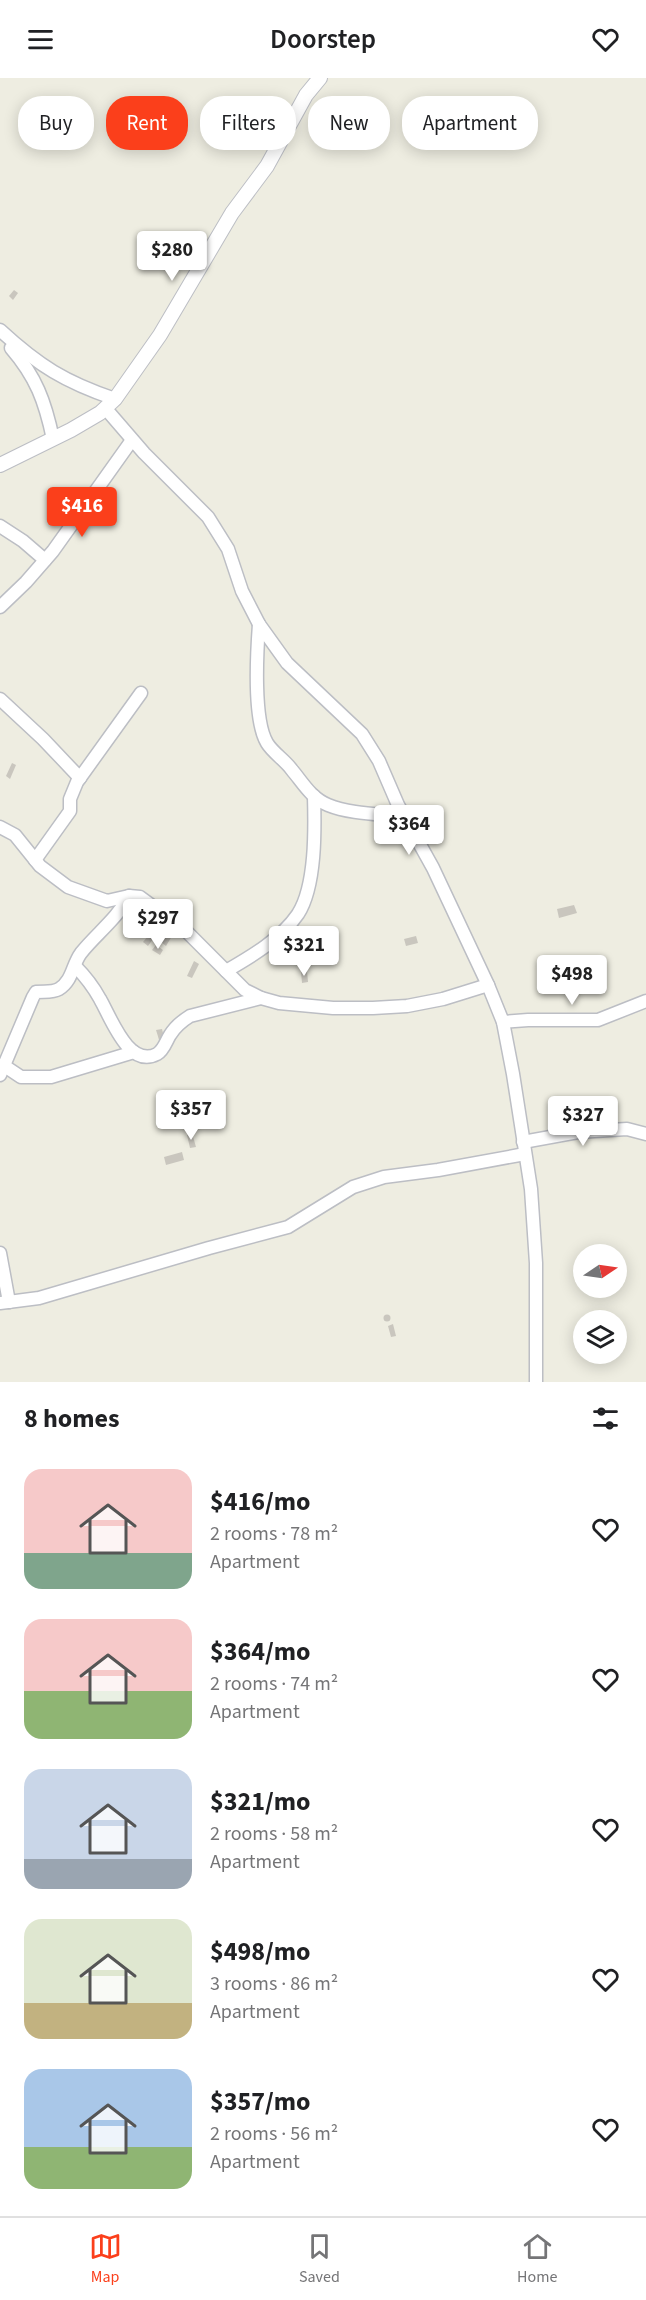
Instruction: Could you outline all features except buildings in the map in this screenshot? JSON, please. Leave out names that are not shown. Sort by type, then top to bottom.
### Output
[{"type":"street","points":[[0,465],[53,439],[111,404],[160,335],[232,213],[267,166],[306,95],[320,78]]},
{"type":"street","points":[[0,330],[22,350],[58,376],[111,404],[132,440],[208,517],[228,549],[242,591],[259,624],[287,663],[362,734],[379,761],[405,817],[433,868],[488,985],[502,1022],[513,1074],[531,1189],[537,1263],[536,1382]]},
{"type":"street","points":[[4,343],[22,350]]},
{"type":"street","points":[[4,343],[32,374],[40,391],[53,439]]},
{"type":"street","points":[[0,607],[45,560],[80,515],[132,440]]},
{"type":"street","points":[[0,526],[45,560]]},
{"type":"street","points":[[259,624],[257,668],[262,731],[267,743],[314,796],[327,804],[343,809],[405,817]]},
{"type":"street","points":[[35,860],[70,811],[73,790],[80,778],[141,693]]},
{"type":"street","points":[[0,699],[80,778]]},
{"type":"street","points":[[226,971],[268,944],[299,912],[305,899],[315,838],[314,796]]},
{"type":"street","points":[[0,827],[15,835],[50,875],[68,887],[107,901],[129,896],[140,897],[185,930],[245,990],[261,998],[279,1003],[333,1008],[373,1008],[407,1006],[443,999],[488,985]]},
{"type":"street","points":[[129,896],[113,919],[81,954],[72,975],[60,988],[36,992],[2,1070],[21,1077],[51,1077],[134,1052]]},
{"type":"street","points":[[75,966],[97,994],[123,1040],[141,1057],[161,1051],[180,1022],[190,1016],[261,998]]},
{"type":"street","points":[[502,1022],[598,1020],[646,1001]]},
{"type":"street","points":[[0,1253],[4,1303],[39,1298],[288,1227],[353,1187],[384,1178],[438,1170],[578,1132],[627,1129],[646,1134]]}]
